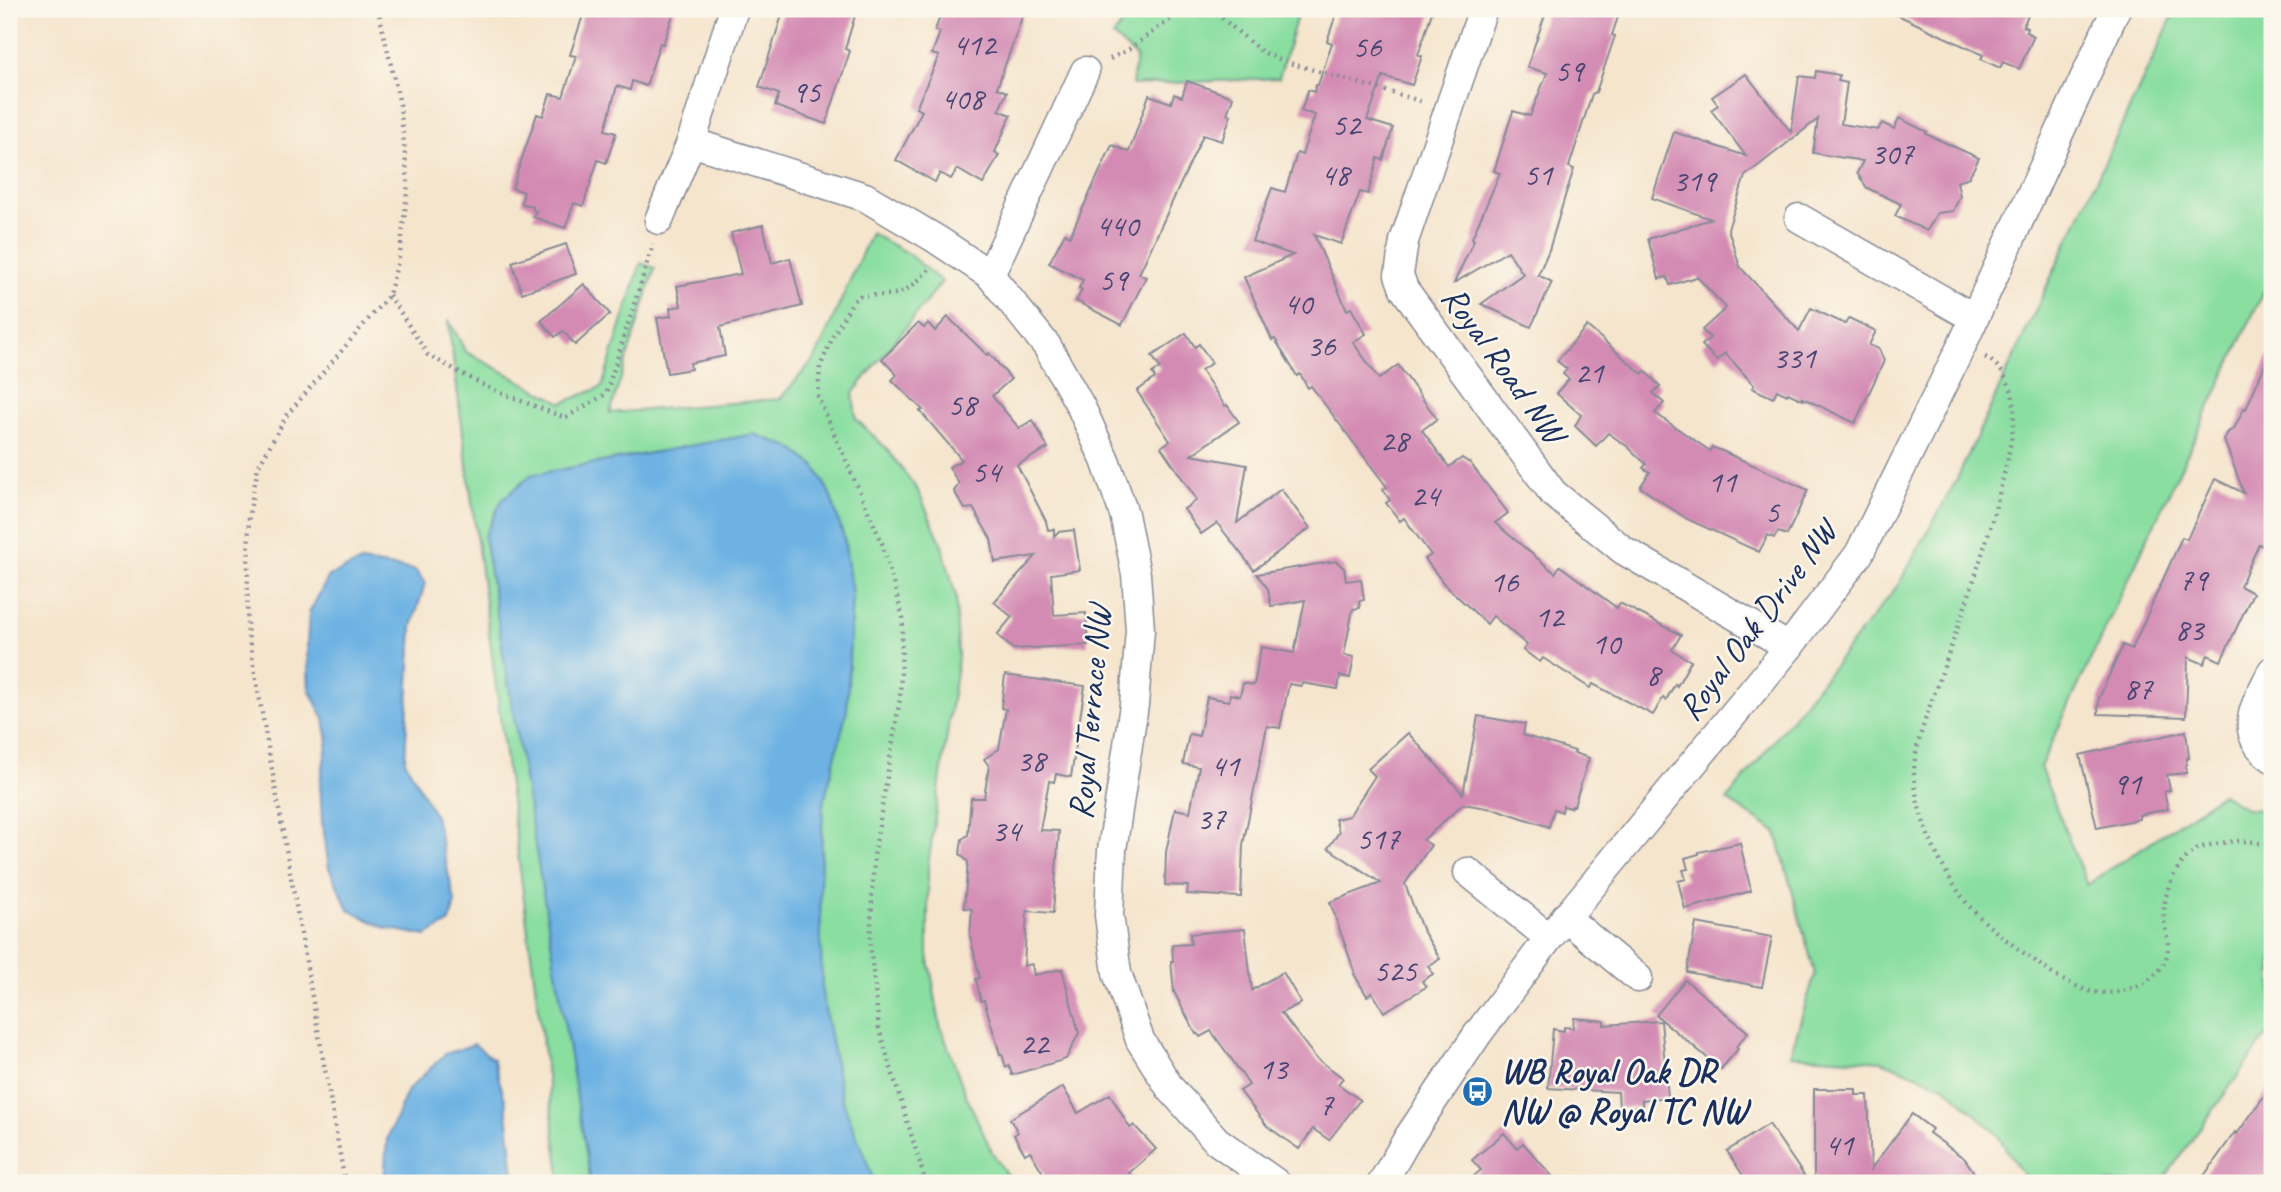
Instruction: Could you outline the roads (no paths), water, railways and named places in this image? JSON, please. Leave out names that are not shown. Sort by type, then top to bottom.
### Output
[{"type":"street","points":[[659,220],[691,142],[734,9]]},
{"type":"street","name":"Royal Road NW","points":[[1483,9],[1401,251],[1399,275],[1404,289],[1553,493],[1623,550],[1789,647]]},
{"type":"street","name":"Royal Oak Drive NW","points":[[1382,1183],[1408,1138],[1477,1035],[1557,928],[1789,647],[1860,554],[1962,345],[2116,9]]},
{"type":"street","points":[[990,275],[1085,71]]},
{"type":"street","name":"Royal Terrace NW","points":[[691,142],[865,197],[990,275],[1047,346],[1081,407],[1105,460],[1124,514],[1136,574],[1140,630],[1134,705],[1112,850],[1109,915],[1117,973],[1140,1040],[1170,1088],[1217,1141],[1276,1183]]},
{"type":"street","points":[[1799,218],[1974,318]]},
{"type":"street","points":[[2272,671],[2256,703],[2251,723],[2255,740],[2272,758]]},
{"type":"street","points":[[1468,872],[1638,978]]},
{"type":"water","points":[[754,434],[790,447],[815,466],[830,494],[844,538],[852,594],[847,710],[823,806],[820,885],[822,993],[842,1099],[875,1183],[591,1183],[484,537],[502,500],[531,475]]},
{"type":"water","points":[[361,562],[415,570],[425,583],[412,627],[405,761],[435,816],[455,902],[450,922],[426,936],[386,928],[349,910],[329,868],[320,782],[328,741],[324,719],[309,689],[309,613],[329,576]]},
{"type":"water","points":[[474,1044],[493,1059],[506,1103],[515,1183],[384,1183],[387,1139],[408,1090],[445,1054]]},
{"type":"place","name":"WB Royal Oak DR NW @ Royal TC NW","points":[[1478,1091]]}]
